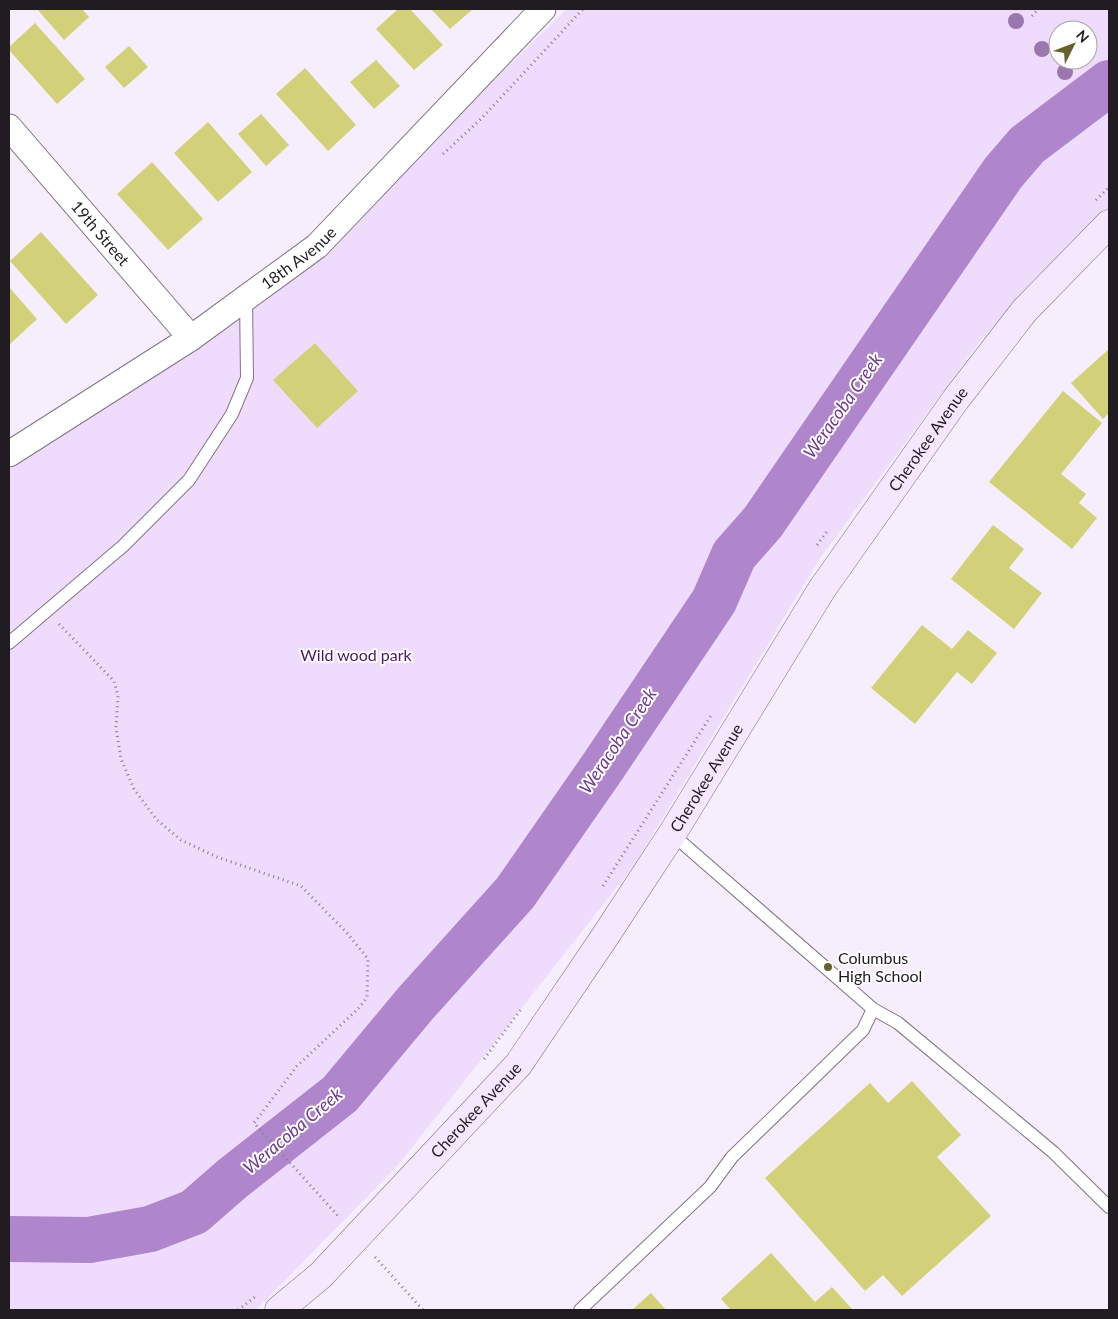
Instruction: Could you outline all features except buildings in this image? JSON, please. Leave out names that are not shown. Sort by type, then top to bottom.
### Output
[{"type":"street","name":"18th Avenue","points":[[9,454],[191,338],[317,246],[543,9]]},
{"type":"street","name":"19th Street","points":[[9,127],[191,338]]},
{"type":"street","name":"Cherokee Avenue","points":[[269,1302],[321,1275],[518,1065],[672,834],[822,589],[956,399],[1025,310],[1109,224]]},
{"type":"lane","points":[[9,643],[122,546],[189,480],[232,414],[247,378],[246,298]]},
{"type":"lane","points":[[672,834],[873,1009],[898,1022],[1053,1152],[1109,1207]]},
{"type":"lane","points":[[580,1310],[710,1187],[732,1157],[863,1030],[873,1009]]},
{"type":"path","points":[[1032,16],[1038,9]]},
{"type":"path","points":[[1096,200],[1109,187]]},
{"type":"path","points":[[815,549],[832,525]]},
{"type":"path","points":[[46,611],[114,681],[118,696],[116,728],[121,759],[134,789],[157,820],[181,840],[217,857],[301,886],[348,934],[368,959],[367,998],[360,1007],[297,1066],[254,1123],[287,1160]]},
{"type":"path","points":[[599,893],[715,708]]},
{"type":"path","points":[[480,1064],[522,1008]]},
{"type":"path","points":[[392,1276],[423,1310]]},
{"type":"path","points":[[238,1310],[269,1302]]},
{"type":"green space","name":"Wild wood park","points":[[567,9],[1109,9],[1109,208],[984,336],[820,558],[635,864],[399,1164],[256,1310],[9,1310],[9,469],[286,284]]},
{"type":"waterway","name":"Weracoba Creek","points":[[9,1239],[89,1240],[150,1229],[194,1212],[233,1178],[340,1094],[415,1004],[515,893],[714,601],[734,555],[763,522],[1003,173],[1027,145],[1109,83]]},
{"type":"place","name":"Columbus High School","points":[[828,967]]}]
